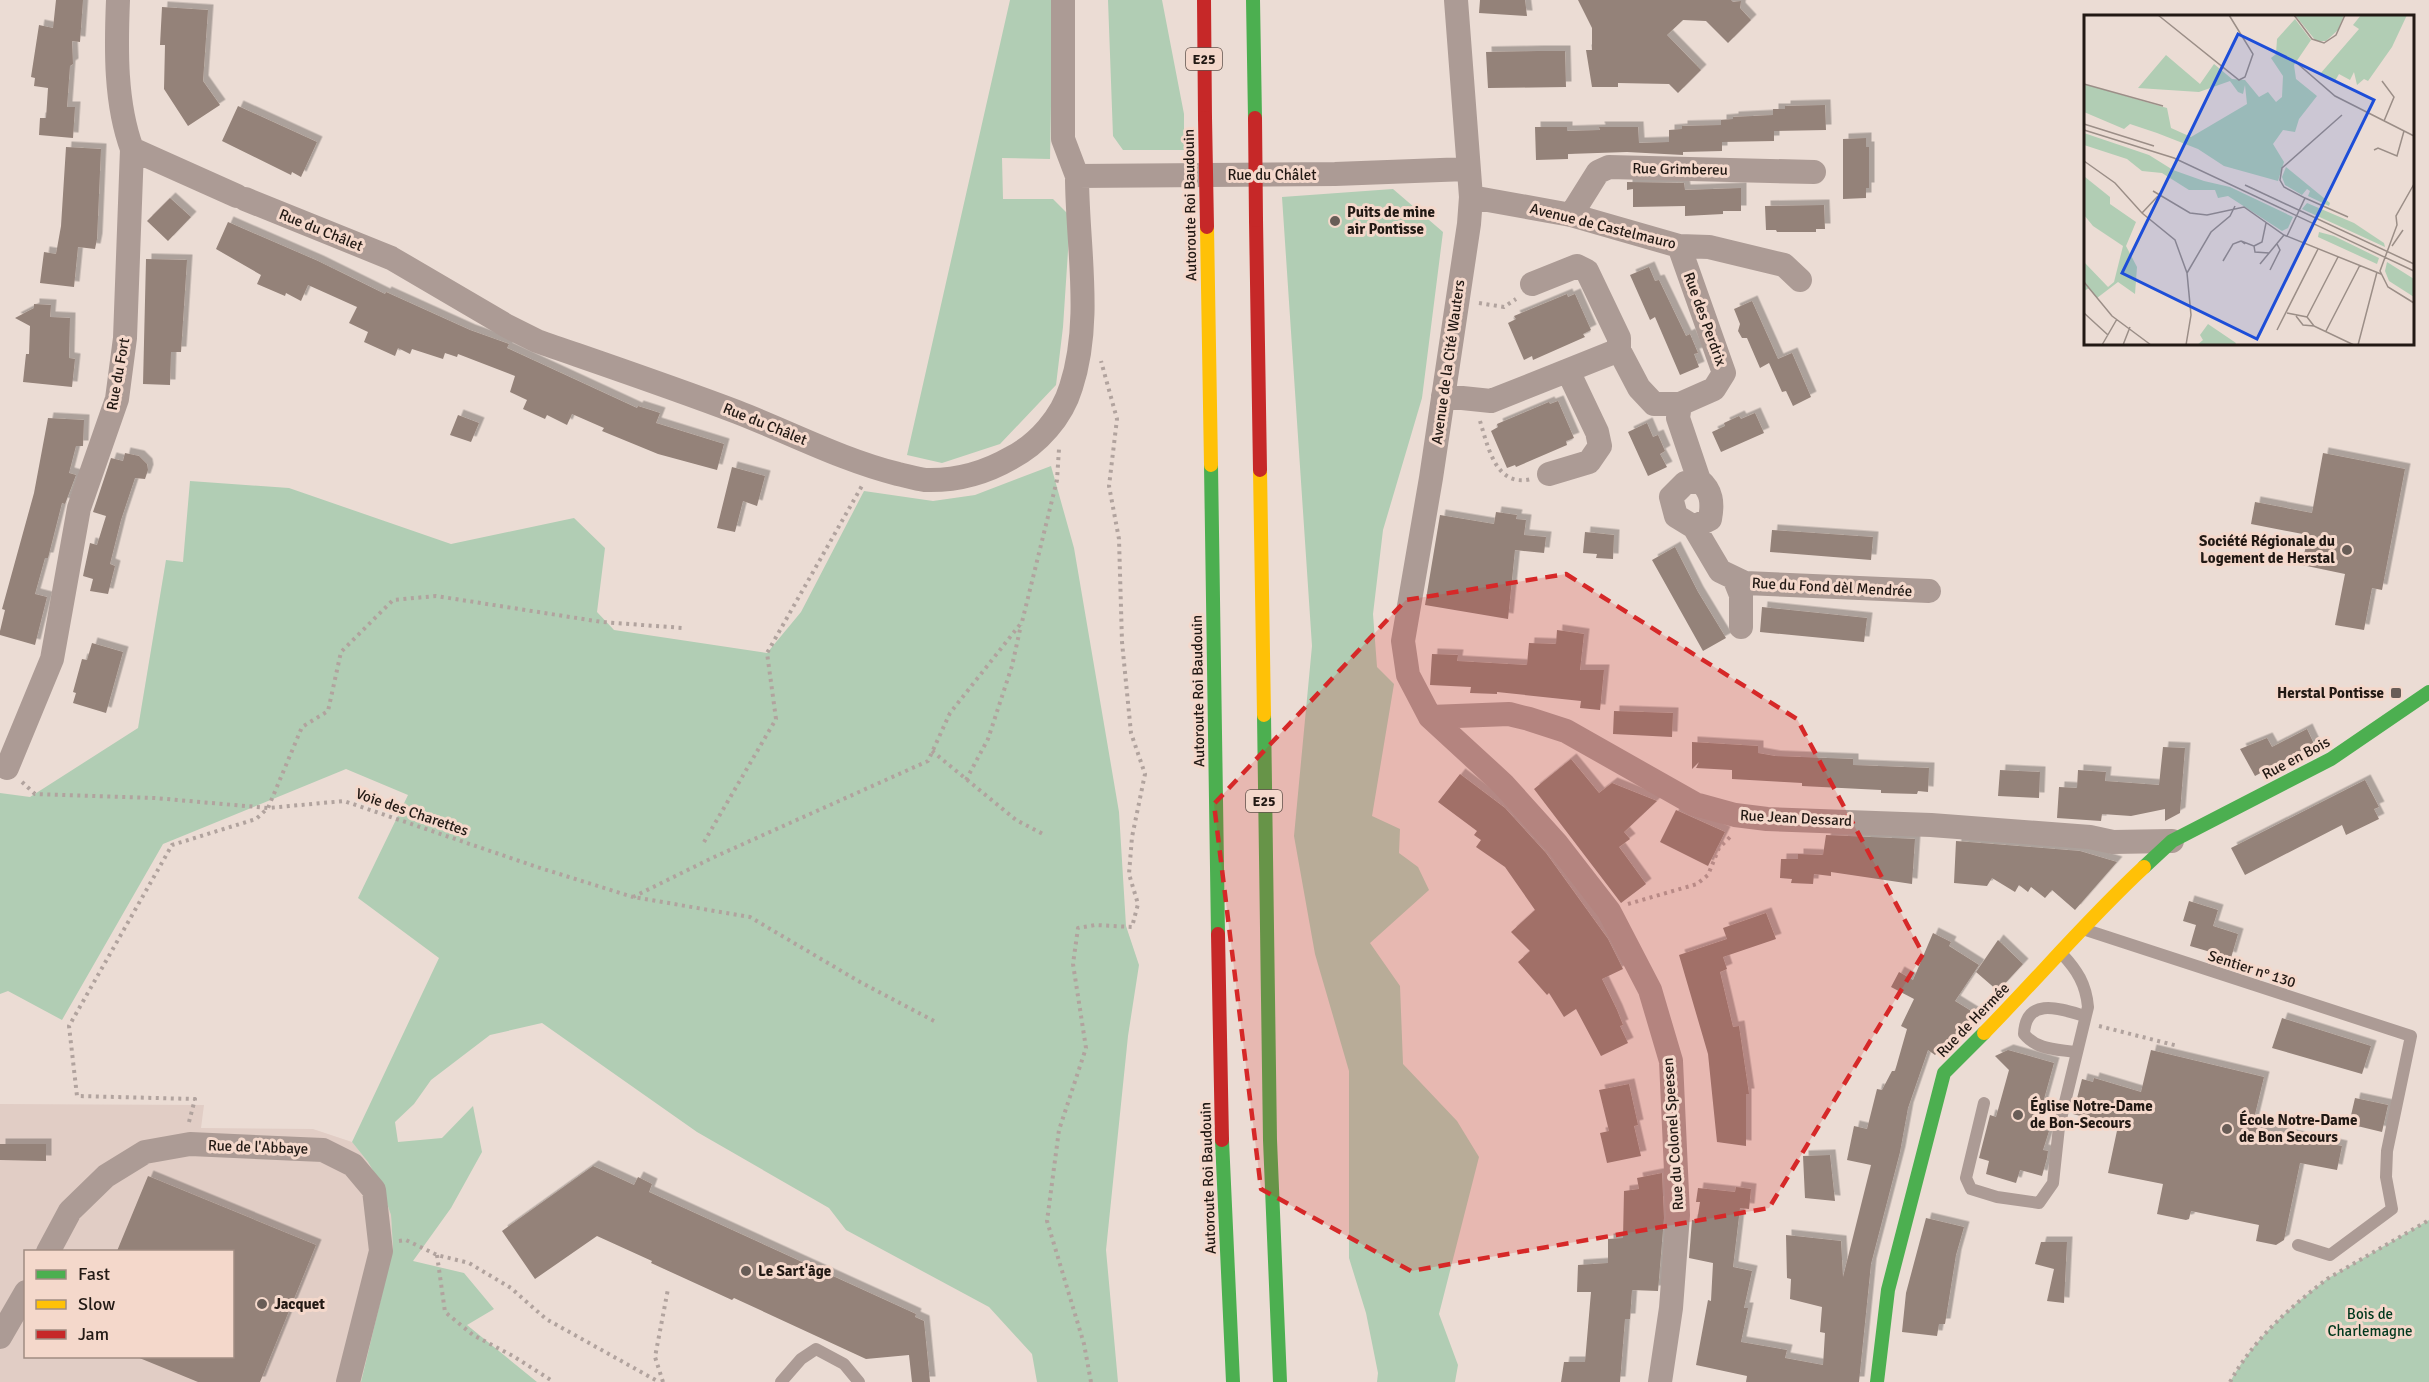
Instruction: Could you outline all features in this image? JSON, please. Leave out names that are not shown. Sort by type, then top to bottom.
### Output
[{"type":"main road","name":"Autoroute Roi Baudouin","points":[[1204,0],[1222,1137],[1233,1382]]},
{"type":"main road","name":"E25","points":[[1253,0],[1270,1140],[1280,1382]]},
{"type":"main road","name":"Rue en Bois","points":[[2172,841],[2331,759],[2387,723],[2429,692]]},
{"type":"main road","name":"Rue de Hermée","points":[[1877,1382],[1888,1290],[1944,1073],[2062,953],[2137,872],[2172,841]]},
{"type":"street","name":"Rue du Fort","points":[[7,768],[52,659],[65,577],[80,508],[117,399],[125,338],[132,149],[124,120],[116,46],[118,0]]},
{"type":"street","name":"Rue du Châlet","points":[[132,149],[241,198],[391,258],[507,326],[537,340],[736,412],[873,468],[923,480],[966,477],[999,465],[1027,449],[1053,423],[1070,391],[1077,367],[1083,315],[1077,176],[1063,139],[1063,0]]},
{"type":"street","name":"Avenue de la Cité Wauters","points":[[1430,717],[1408,675],[1403,641],[1443,396],[1471,197],[1467,169],[1456,0]]},
{"type":"street","name":"Rue Grimbereu","points":[[1571,215],[1598,172],[1609,168],[1814,172]]},
{"type":"street","name":"Rue du Châlet","points":[[1077,176],[1335,174],[1467,169]]},
{"type":"street","name":"Avenue de Castelmauro","points":[[1471,197],[1571,215],[1679,246],[1709,247],[1784,265],[1800,280]]},
{"type":"street","name":"Rue des Perdrix","points":[[1532,284],[1577,266],[1587,271],[1618,338],[1619,350],[1639,388],[1654,404],[1680,404],[1714,389],[1724,373],[1679,246]]},
{"type":"street","points":[[1443,396],[1491,401],[1619,350]]},
{"type":"street","points":[[1548,474],[1589,462],[1600,446],[1597,432],[1568,371]]},
{"type":"street","points":[[1680,404],[1678,418],[1699,480],[1711,495],[1710,519],[1694,527],[1676,516],[1671,497],[1685,483],[1699,480]]},
{"type":"street","name":"Rue du Fond dèl Mendrée","points":[[1694,527],[1720,571],[1745,583],[1929,591]]},
{"type":"street","name":"Rue du Fond dèl Mendrée","points":[[1736,580],[1741,595],[1741,627]]},
{"type":"street","name":"Rue Jean Dessard","points":[[1430,717],[1509,714],[1529,718],[1566,731],[1695,804],[1749,817],[1931,825],[2090,837],[2113,842],[2172,841]]},
{"type":"street","name":"Rue du Colonel Speesen","points":[[1430,717],[1503,784],[1557,844],[1609,911],[1650,990],[1671,1061],[1678,1215],[1671,1308],[1660,1382]]},
{"type":"street","name":"Rue Jean Dessard","points":[[2113,842],[2133,856],[2137,863],[2137,872]]},
{"type":"street","name":"Rue de l'Abbaye","points":[[49,1250],[70,1211],[106,1176],[145,1152],[183,1145],[323,1150],[353,1165],[374,1190],[381,1251],[348,1382]]},
{"type":"street","points":[[0,1337],[24,1295]]},
{"type":"lane","name":"Sentier n° 130","points":[[2084,930],[2411,1036],[2387,1151],[2386,1177],[2392,1209],[2330,1255],[2298,1245]]},
{"type":"lane","points":[[1984,1103],[1966,1178],[1971,1189],[1997,1197],[2039,1203],[2054,1184],[2059,1127],[2088,1007],[2087,990],[2075,968],[2062,953]]},
{"type":"lane","points":[[2076,1052],[2039,1047],[2024,1034],[2025,1024],[2032,1013],[2042,1008],[2056,1007],[2084,1019]]},
{"type":"lane","points":[[781,1382],[801,1359],[816,1349],[844,1364],[859,1382]]},
{"type":"path","points":[[1457,299],[1503,307],[1532,284]]},
{"type":"path","points":[[1091,1382],[1083,1344],[1047,1221],[1059,1130],[1086,1048],[1073,964],[1078,928],[1095,925],[1132,927],[1138,904],[1129,874],[1132,837],[1145,774],[1131,733],[1122,642],[1119,539],[1109,486],[1117,420],[1100,356]]},
{"type":"path","points":[[1479,400],[1477,412],[1501,473],[1511,480],[1526,480],[1548,474]]},
{"type":"path","points":[[966,780],[987,739],[1012,666],[1057,480],[1059,444],[1053,423]]},
{"type":"path","points":[[704,842],[776,719],[767,653],[873,468]]},
{"type":"path","points":[[183,1145],[195,1099],[77,1096],[69,1026],[172,845],[256,819],[268,808],[302,727],[328,711],[341,652],[393,600],[436,596],[602,622],[683,628]]},
{"type":"path","points":[[633,897],[712,858],[928,761],[950,713],[1022,622]]},
{"type":"path","points":[[932,751],[1016,820],[1043,834]]},
{"type":"path","name":"Voie des Charettes","points":[[7,768],[35,794],[155,798],[268,808],[344,801],[633,897],[750,917],[860,982],[934,1021]]},
{"type":"path","points":[[1609,911],[1697,884],[1708,875],[1719,848],[1749,817]]},
{"type":"path","points":[[2084,1019],[2178,1046]]},
{"type":"path","points":[[2230,1382],[2249,1351],[2262,1336],[2313,1289],[2429,1220]]},
{"type":"path","points":[[380,1242],[406,1240],[437,1255],[469,1263],[511,1288],[546,1319],[661,1382]]},
{"type":"path","points":[[437,1255],[445,1312],[473,1335],[513,1356],[554,1382]]},
{"type":"path","points":[[661,1382],[655,1357],[668,1289]]},
{"type":"highlighted area","points":[[1566,574],[1797,719],[1923,954],[1769,1208],[1411,1271],[1261,1189],[1214,804],[1406,600]]},
{"type":"shaded area","points":[[0,1104],[204,1105],[201,1128],[313,1129],[352,1142],[379,1181],[391,1215],[393,1248],[361,1382],[0,1382]]},
{"type":"green space","points":[[1010,0],[1053,0],[1050,159],[1002,158],[1003,199],[1053,199],[1067,213],[1069,236],[1063,327],[1056,385],[1000,444],[942,463],[907,455]]},
{"type":"green space","points":[[1108,0],[1162,0],[1184,114],[1184,150],[1123,150],[1113,136]]},
{"type":"green space","points":[[1393,189],[1443,232],[1422,398],[1383,530],[1373,614],[1377,667],[1394,684],[1372,816],[1400,829],[1399,853],[1418,867],[1429,890],[1370,943],[1400,986],[1403,1064],[1457,1121],[1479,1157],[1439,1314],[1458,1365],[1455,1382],[1377,1382],[1378,1373],[1366,1313],[1349,1258],[1349,1071],[1315,954],[1294,836],[1312,646],[1282,197]]},
{"type":"green space","points":[[1051,466],[1074,548],[1119,812],[1126,926],[1139,965],[1128,1036],[1106,1250],[1118,1382],[1037,1382],[1032,1354],[989,1307],[846,1230],[829,1208],[697,1132],[542,1023],[490,1035],[431,1080],[414,1104],[395,1122],[398,1142],[442,1138],[473,1106],[482,1152],[451,1208],[413,1261],[464,1273],[494,1309],[467,1325],[537,1382],[361,1382],[393,1248],[391,1215],[379,1181],[352,1142],[439,958],[358,898],[408,795],[346,769],[163,844],[62,1020],[8,991],[0,994],[0,793],[30,797],[138,728],[166,560],[183,562],[190,481],[289,488],[451,544],[574,518],[605,548],[597,612],[614,630],[767,653],[801,612],[864,491],[933,501],[975,495]]},
{"type":"green space","name":"Bois de Charlemagne","points":[[2429,1220],[2429,1382],[2230,1382],[2261,1339],[2313,1290],[2327,1279]]},
{"type":"building","points":[[56,0],[83,0],[80,42],[72,41],[73,64],[70,66],[67,107],[75,107],[73,138],[39,135],[40,118],[46,118],[48,88],[34,86],[35,78],[31,77],[39,25],[53,28]]},
{"type":"building","points":[[1480,0],[1525,0],[1527,16],[1479,13]]},
{"type":"building","points":[[1578,0],[1741,1],[1740,8],[1751,20],[1728,43],[1706,21],[1683,20],[1667,35],[1701,70],[1678,93],[1669,84],[1618,83],[1618,87],[1592,87],[1586,50],[1592,50],[1592,28]]},
{"type":"building","points":[[162,7],[208,10],[203,81],[220,105],[188,126],[164,89],[165,45],[160,45]]},
{"type":"building","points":[[1565,51],[1566,87],[1488,88],[1486,52]]},
{"type":"building","points":[[1825,105],[1826,130],[1774,131],[1774,141],[1722,142],[1722,151],[1683,152],[1683,155],[1627,152],[1568,154],[1568,159],[1536,160],[1535,127],[1567,127],[1567,131],[1600,130],[1599,127],[1638,127],[1639,143],[1669,142],[1669,130],[1682,129],[1682,126],[1721,125],[1721,120],[1733,119],[1733,117],[1773,115],[1773,109],[1785,109],[1785,106]]},
{"type":"building","points":[[238,106],[317,142],[301,177],[292,172],[291,175],[222,141]]},
{"type":"building","points":[[1866,138],[1866,147],[1869,147],[1869,188],[1866,188],[1866,198],[1843,199],[1843,139]]},
{"type":"building","points":[[66,147],[101,149],[97,239],[95,249],[78,247],[74,287],[40,283],[44,252],[56,254],[61,226]]},
{"type":"building","points":[[1627,182],[1684,183],[1685,190],[1741,188],[1741,211],[1685,216],[1685,206],[1633,207],[1633,189],[1627,190]]},
{"type":"building","points":[[170,198],[191,217],[168,241],[147,221]]},
{"type":"building","points":[[1824,205],[1825,229],[1816,229],[1816,232],[1766,230],[1765,206]]},
{"type":"building","points":[[228,222],[318,261],[385,294],[386,292],[470,330],[509,344],[507,348],[637,408],[638,406],[660,413],[656,423],[724,444],[717,470],[658,454],[602,431],[604,428],[572,414],[567,425],[547,415],[545,419],[523,409],[527,400],[510,392],[515,376],[458,354],[457,357],[445,353],[443,359],[412,349],[410,354],[398,348],[395,356],[364,342],[368,332],[349,323],[357,307],[308,285],[301,301],[286,293],[285,296],[257,284],[261,275],[216,249]]},
{"type":"building","points":[[146,259],[187,260],[181,352],[171,352],[170,385],[143,384]]},
{"type":"building","points":[[1649,267],[1655,281],[1659,280],[1686,336],[1690,334],[1698,353],[1694,354],[1699,367],[1680,375],[1655,317],[1650,320],[1630,275]]},
{"type":"building","points":[[1567,294],[1568,297],[1575,294],[1591,330],[1583,334],[1585,337],[1533,360],[1532,356],[1524,360],[1508,323],[1516,319],[1514,316]]},
{"type":"building","points":[[1752,301],[1778,359],[1792,353],[1811,397],[1793,406],[1786,391],[1782,392],[1769,363],[1760,368],[1747,338],[1742,338],[1738,331],[1740,324],[1734,309]]},
{"type":"building","points":[[34,304],[51,305],[50,317],[70,318],[69,358],[75,359],[72,387],[23,382],[26,354],[29,354],[30,326],[15,318],[34,308]]},
{"type":"building","points":[[1558,401],[1574,438],[1566,441],[1567,445],[1516,467],[1515,465],[1507,468],[1491,431],[1498,427],[1497,424],[1549,402],[1550,404]]},
{"type":"building","points":[[1755,413],[1764,433],[1721,452],[1712,432],[1739,416],[1741,419]]},
{"type":"building","points":[[458,415],[479,423],[471,442],[450,435]]},
{"type":"building","points":[[48,418],[84,420],[83,446],[76,446],[69,473],[76,475],[65,504],[62,503],[48,558],[45,558],[35,594],[47,597],[35,645],[0,635],[0,631],[5,610],[2,609],[34,493]]},
{"type":"building","points":[[1647,423],[1653,437],[1658,435],[1665,451],[1660,454],[1667,467],[1648,476],[1628,432]]},
{"type":"building","points":[[125,453],[139,456],[147,464],[148,470],[145,479],[135,478],[121,520],[110,564],[115,566],[108,594],[90,591],[93,579],[83,576],[90,543],[97,545],[106,516],[93,512],[111,458],[123,461]]},
{"type":"building","name":"Société Régionale du Logement de Herstal","points":[[2323,453],[2405,469],[2382,590],[2372,588],[2364,630],[2335,625],[2345,574],[2302,565],[2308,535],[2251,524],[2255,502],[2312,513]]},
{"type":"building","points":[[732,467],[765,476],[757,506],[743,501],[735,532],[717,528]]},
{"type":"building","points":[[1496,512],[1517,515],[1516,519],[1526,520],[1524,535],[1546,537],[1544,553],[1515,550],[1508,619],[1425,605],[1440,515],[1494,524]]},
{"type":"building","points":[[1772,530],[1873,537],[1871,560],[1770,552]]},
{"type":"building","points":[[1585,532],[1614,535],[1613,559],[1596,558],[1597,554],[1583,553]]},
{"type":"building","points":[[1675,547],[1698,592],[1726,638],[1703,651],[1652,560]]},
{"type":"building","points":[[1762,607],[1867,618],[1864,642],[1760,632]]},
{"type":"building","points":[[1557,630],[1584,634],[1580,670],[1604,670],[1600,710],[1580,708],[1581,701],[1497,692],[1497,694],[1470,693],[1471,687],[1430,685],[1432,654],[1458,655],[1457,661],[1527,665],[1529,643],[1556,644]]},
{"type":"building","points":[[92,643],[123,652],[106,713],[73,703],[76,693],[73,692],[82,659],[87,660]]},
{"type":"building","points":[[1614,711],[1673,713],[1672,737],[1613,734]]},
{"type":"building","points":[[2307,729],[2314,744],[2255,776],[2240,749],[2267,738],[2272,747]]},
{"type":"building","points":[[1692,742],[1758,746],[1758,753],[1775,756],[1853,759],[1853,765],[1929,768],[1928,792],[1881,793],[1881,790],[1802,786],[1802,783],[1732,779],[1732,770],[1696,768],[1699,762],[1692,769]]},
{"type":"building","points":[[2163,747],[2185,748],[2180,813],[2165,821],[2165,809],[2131,816],[2102,814],[2101,821],[2057,818],[2059,787],[2077,788],[2078,770],[2106,772],[2105,781],[2159,785]]},
{"type":"building","points":[[1571,759],[1599,793],[1612,783],[1657,801],[1624,832],[1630,839],[1619,847],[1646,884],[1621,903],[1534,789]]},
{"type":"building","points":[[2000,770],[2040,772],[2039,798],[1998,796]]},
{"type":"building","points":[[1460,774],[1505,808],[1546,853],[1608,939],[1623,969],[1602,979],[1617,1010],[1623,1025],[1620,1026],[1628,1043],[1601,1056],[1576,1009],[1564,1017],[1549,993],[1547,995],[1518,962],[1530,951],[1511,932],[1535,910],[1505,867],[1476,847],[1481,840],[1474,835],[1477,831],[1438,802]]},
{"type":"building","points":[[2365,780],[2379,807],[2374,809],[2379,819],[2346,835],[2342,825],[2245,875],[2231,848]]},
{"type":"building","points":[[1676,810],[1725,832],[1708,866],[1660,842]]},
{"type":"building","points":[[1826,835],[1915,839],[1912,884],[1831,872],[1831,876],[1814,874],[1813,884],[1791,883],[1792,879],[1780,878],[1781,859],[1798,859],[1798,854],[1823,855]]},
{"type":"building","points":[[1956,841],[2080,851],[2117,862],[2075,910],[2052,890],[2045,898],[2031,887],[2028,892],[2019,885],[2015,892],[1992,878],[1987,886],[1954,883]]},
{"type":"building","points":[[2189,901],[2218,910],[2213,926],[2238,934],[2231,958],[2190,946],[2196,925],[2183,921]]},
{"type":"building","points":[[1766,913],[1776,939],[1723,957],[1727,969],[1720,972],[1733,1027],[1739,1026],[1749,1094],[1746,1094],[1746,1146],[1717,1142],[1708,1054],[1679,955],[1727,939],[1723,928]]},
{"type":"building","points":[[1933,933],[1951,942],[1949,946],[1979,965],[1955,1001],[1976,1014],[1935,1055],[1928,1050],[1908,1108],[1900,1152],[1871,1264],[1859,1382],[1746,1382],[1747,1376],[1696,1365],[1708,1300],[1711,1301],[1713,1263],[1689,1258],[1692,1220],[1697,1221],[1700,1202],[1696,1202],[1698,1188],[1735,1192],[1736,1187],[1751,1189],[1749,1209],[1740,1208],[1733,1267],[1752,1271],[1744,1308],[1748,1308],[1741,1342],[1787,1350],[1785,1358],[1823,1365],[1825,1333],[1820,1332],[1822,1307],[1790,1299],[1791,1279],[1787,1278],[1786,1235],[1841,1241],[1843,1277],[1871,1165],[1847,1160],[1854,1126],[1867,1129],[1877,1089],[1882,1090],[1892,1071],[1895,1071],[1907,1029],[1901,1026],[1914,999],[1891,987],[1899,972],[1913,980]]},
{"type":"building","points":[[1998,940],[2023,964],[1998,991],[1976,972]]},
{"type":"building","points":[[2282,1018],[2371,1046],[2362,1074],[2272,1048]]},
{"type":"building","name":"Église Notre-Dame de Bon-Secours","points":[[2008,1050],[2054,1063],[2036,1128],[2049,1131],[2043,1150],[2048,1151],[2042,1176],[2020,1170],[2016,1183],[1986,1174],[1989,1161],[1979,1158],[1990,1115],[1996,1117],[2009,1070],[1995,1056]]},
{"type":"building","points":[[2151,1050],[2264,1077],[2252,1127],[2342,1146],[2337,1170],[2300,1163],[2284,1240],[2276,1245],[2256,1241],[2259,1225],[2191,1211],[2189,1219],[2186,1220],[2157,1214],[2163,1184],[2108,1173],[2118,1126],[2073,1114],[2082,1079],[2093,1082],[2094,1078],[2141,1092]]},
{"type":"building","points":[[1629,1084],[1638,1125],[1634,1126],[1641,1156],[1607,1163],[1600,1133],[1609,1131],[1599,1090]]},
{"type":"building","points":[[2355,1098],[2388,1105],[2382,1132],[2349,1124]]},
{"type":"building","points":[[0,1144],[46,1144],[46,1161],[0,1160]]},
{"type":"building","points":[[1830,1155],[1835,1201],[1805,1198],[1803,1156]]},
{"type":"building","name":"Le Sart'âge","points":[[593,1166],[634,1185],[638,1177],[652,1184],[649,1192],[916,1314],[915,1317],[924,1321],[930,1382],[912,1382],[909,1355],[866,1359],[734,1298],[732,1300],[651,1263],[652,1261],[597,1236],[535,1279],[502,1231]]},
{"type":"building","points":[[1662,1173],[1664,1218],[1658,1291],[1632,1290],[1630,1319],[1625,1319],[1620,1382],[1561,1382],[1564,1362],[1585,1362],[1591,1292],[1577,1292],[1578,1265],[1608,1263],[1608,1239],[1623,1238],[1624,1191],[1639,1189],[1637,1178]]},
{"type":"building","name":"Jacquet","points":[[148,1176],[316,1245],[260,1382],[198,1382],[139,1358],[234,1358],[234,1250],[117,1250]]},
{"type":"building","points":[[1926,1218],[1964,1227],[1956,1255],[1945,1324],[1939,1324],[1937,1336],[1902,1332],[1906,1293]]},
{"type":"building","points":[[2041,1242],[2067,1242],[2064,1303],[2047,1301],[2054,1269],[2035,1264]]},
{"type":"traffic: fast","points":[[1253,0],[1255,118]]},
{"type":"traffic: fast","points":[[1211,465],[1218,934]]},
{"type":"traffic: fast","points":[[2144,867],[2172,841],[2331,759],[2429,692]]},
{"type":"traffic: fast","points":[[1264,715],[1270,1140],[1280,1382]]},
{"type":"traffic: fast","points":[[1877,1382],[1888,1290],[1944,1073],[1984,1033]]},
{"type":"traffic: fast","points":[[1222,1140],[1233,1382]]},
{"type":"traffic: slow","points":[[1207,227],[1211,465]]},
{"type":"traffic: slow","points":[[1260,470],[1264,715]]},
{"type":"traffic: slow","points":[[1984,1033],[2144,867]]},
{"type":"traffic: jam","points":[[1204,0],[1205,118]]},
{"type":"traffic: jam","points":[[1205,118],[1207,227]]},
{"type":"traffic: jam","points":[[1255,118],[1256,220]]},
{"type":"traffic: jam","points":[[1256,220],[1260,470]]},
{"type":"traffic: jam","points":[[1218,934],[1222,1140]]},
{"type":"place","name":"Puits de mine air Pontisse","points":[[1335,221]]},
{"type":"place","name":"Société Régionale du Logement de Herstal","points":[[2347,550]]},
{"type":"place","name":"Herstal Pontisse","points":[[2396,693]]},
{"type":"place","name":"Église Notre-Dame de Bon-Secours","points":[[2018,1115]]},
{"type":"place","name":"École Notre-Dame de Bon Secours","points":[[2227,1129]]},
{"type":"place","name":"Le Sart'âge","points":[[746,1271]]},
{"type":"place","name":"Jacquet","points":[[262,1304]]}]
